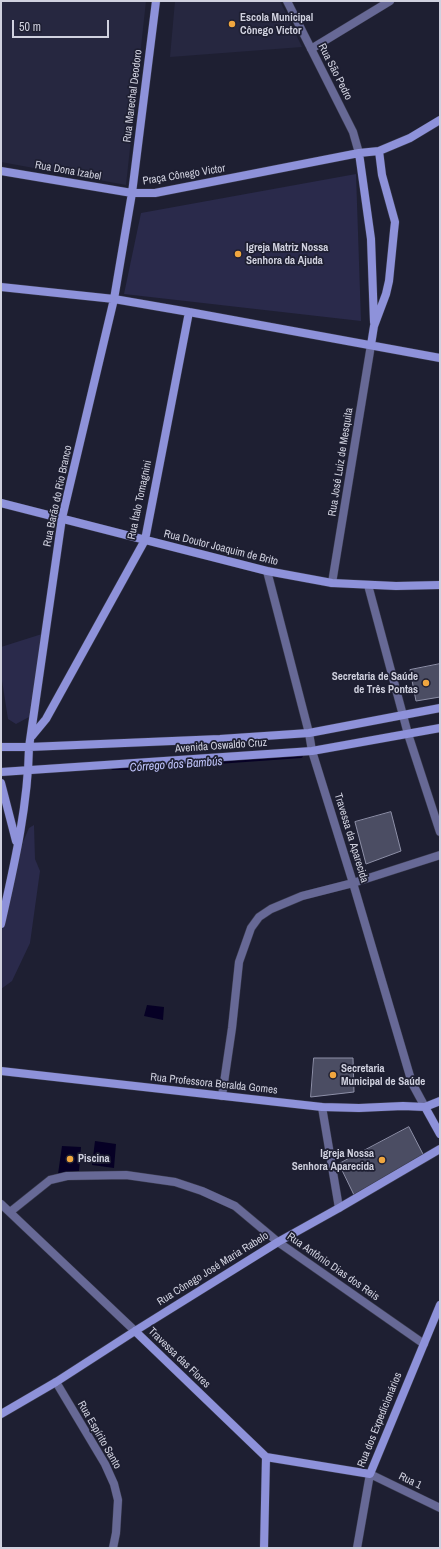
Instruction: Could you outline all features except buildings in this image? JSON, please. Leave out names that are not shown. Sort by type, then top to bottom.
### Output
[{"type":"street","name":"Rua Marechal Deodoro","points":[[132,194],[156,1]]},
{"type":"street","name":"Rua São Pedro","points":[[287,1],[353,132],[359,153]]},
{"type":"street","points":[[311,48],[390,1]]},
{"type":"street","name":"Praça Cônego Victor","points":[[114,299],[132,194],[155,193],[379,150],[410,138],[440,120]]},
{"type":"street","points":[[374,326],[386,294],[389,281],[395,222],[382,175],[379,150]]},
{"type":"street","points":[[359,153],[371,239],[374,326],[371,345]]},
{"type":"street","name":"Rua Dona Izabel","points":[[1,171],[132,194]]},
{"type":"street","points":[[1,287],[114,299],[440,358]]},
{"type":"street","name":"Rua Barão do Rio Branco","points":[[1,924],[17,845],[29,770],[29,747],[62,518],[114,299]]},
{"type":"street","name":"Rua Ítalo Tomagnini","points":[[31,737],[46,719],[145,540],[189,312]]},
{"type":"street","name":"Rua José Luiz de Mesquita","points":[[332,583],[371,345]]},
{"type":"street","name":"Rua Doutor Joaquim de Brito","points":[[1,502],[267,571],[332,583],[396,586],[440,585]]},
{"type":"street","name":"Travessa da Aparecida","points":[[267,571],[309,733],[312,751],[354,882],[412,1084],[425,1107]]},
{"type":"street","points":[[368,585],[408,734],[440,832]]},
{"type":"street","name":"Avenida Oswaldo Cruz","points":[[1,747],[220,739],[309,733],[440,708]]},
{"type":"street","points":[[34,718],[46,719]]},
{"type":"street","name":"Avenida Oswaldo Cruz","points":[[1,772],[312,751],[440,728]]},
{"type":"street","points":[[1,783],[17,845]]},
{"type":"street","points":[[222,1096],[232,1028],[239,962],[251,928],[259,917],[270,909],[302,896],[354,882],[440,855]]},
{"type":"street","name":"Rua Professora Beralda Gomes","points":[[1,1071],[322,1107],[425,1107]]},
{"type":"street","points":[[440,1101],[425,1107],[440,1134]]},
{"type":"street","points":[[322,1107],[339,1208]]},
{"type":"street","name":"Rua Cônego José Maria Rabelo","points":[[1,1414],[56,1382],[278,1242],[440,1149]]},
{"type":"street","name":"Rua Antônio Dias dos Reis","points":[[10,1212],[50,1180],[67,1176],[126,1176],[175,1182],[202,1191],[235,1206],[278,1242],[424,1344]]},
{"type":"street","name":"Travessa das Flores","points":[[1,1204],[266,1456]]},
{"type":"street","name":"Rua dos Expedicionários","points":[[357,1548],[370,1474],[440,1305]]},
{"type":"street","name":"Rua Espírito Santo","points":[[56,1382],[105,1464],[114,1484],[118,1500],[116,1533],[113,1548]]},
{"type":"street","points":[[264,1548],[266,1456],[370,1474]]},
{"type":"street","name":"Rua 1","points":[[370,1474],[440,1508]]},
{"type":"shaded area","points":[[1,1],[146,1],[126,185],[1,162]]},
{"type":"shaded area","name":"Escola Municipal Cônego Victor","points":[[175,1],[280,1],[302,47],[170,57]]},
{"type":"shaded area","points":[[356,174],[361,321],[124,294],[141,213]]},
{"type":"shaded area","points":[[42,634],[29,717],[16,724],[8,719],[1,674],[1,647]]},
{"type":"shaded area","points":[[34,825],[35,859],[40,871],[30,943],[12,981],[1,989],[1,932],[23,842],[29,828]]},
{"type":"shaded area","points":[[147,1005],[164,1007],[163,1020],[144,1016]]},
{"type":"shaded area","points":[[95,1141],[116,1144],[114,1168],[92,1165]]},
{"type":"shaded area","name":"Piscina","points":[[62,1146],[81,1147],[79,1171],[58,1174]]},
{"type":"waterway","name":"Córrego dos Bambús","points":[[113,768],[134,768],[301,756]]},
{"type":"place","name":"Escola Municipal Cônego Victor","points":[[232,24]]},
{"type":"place","name":"Igreja Matriz Nossa Senhora da Ajuda","points":[[238,254]]},
{"type":"place","name":"Secretaria de Saúde de Três Pontas","points":[[426,683]]},
{"type":"place","name":"Secretaria Municipal de Saúde","points":[[333,1075]]},
{"type":"place","name":"Piscina","points":[[70,1159]]},
{"type":"place","name":"Igreja Nossa Senhora Aparecida","points":[[382,1160]]}]
